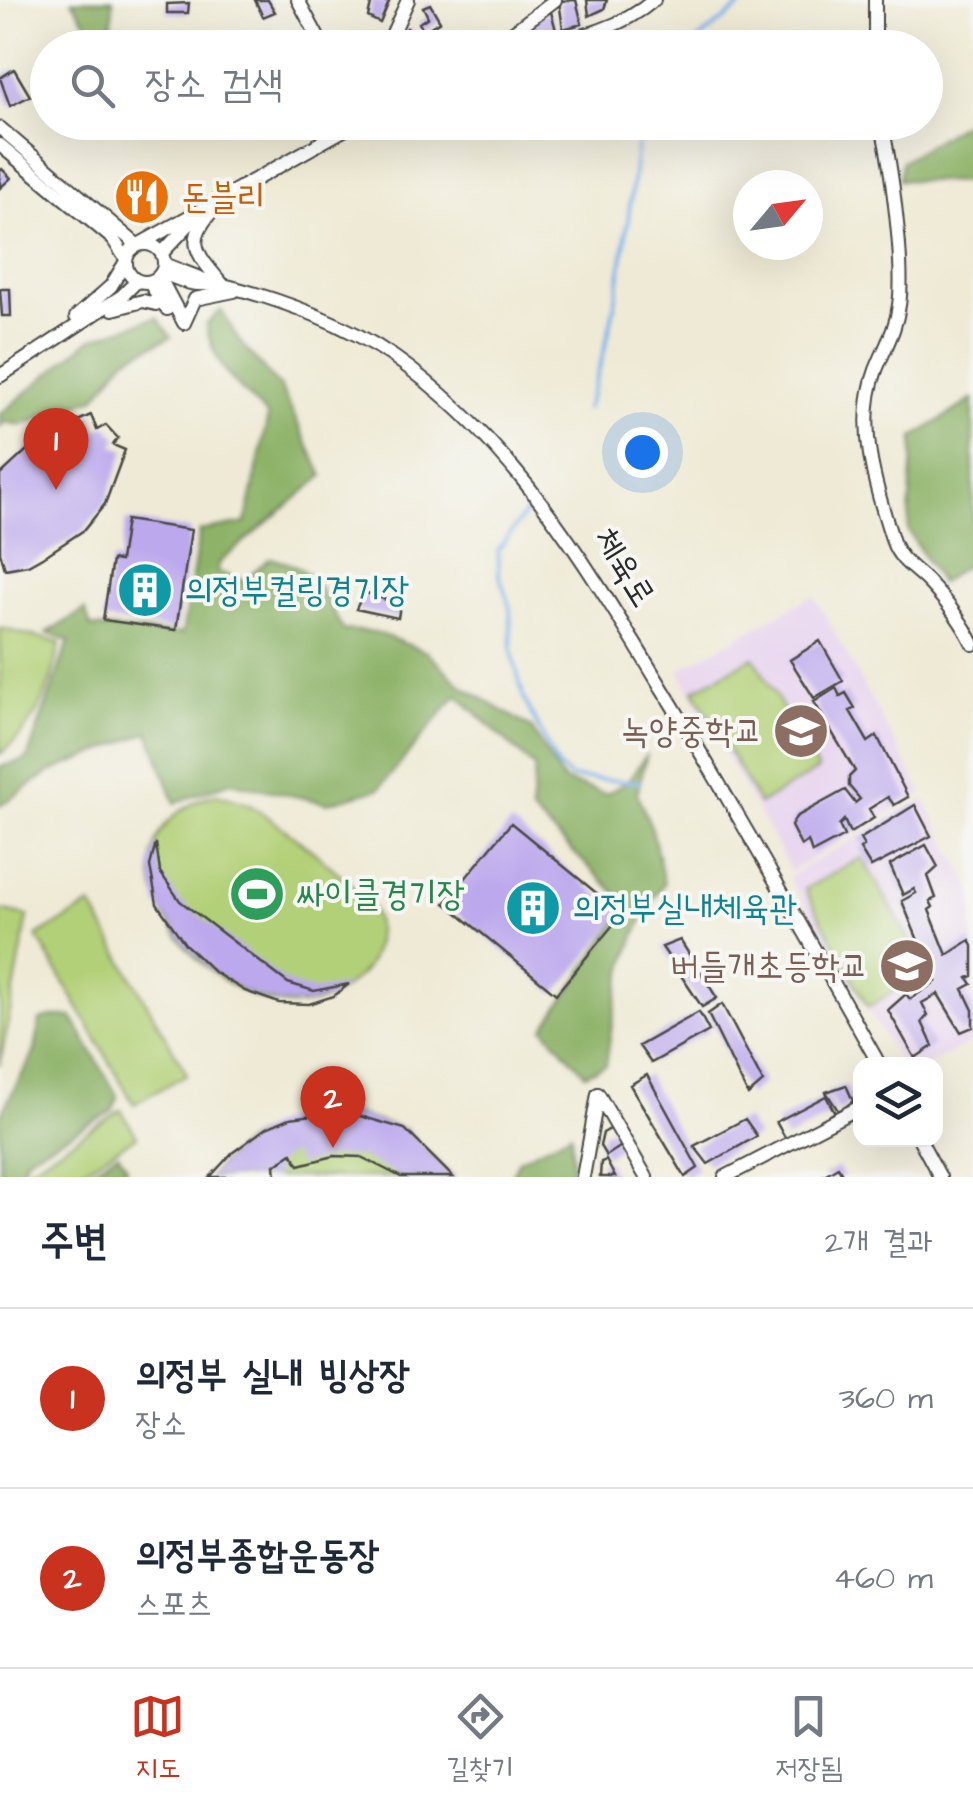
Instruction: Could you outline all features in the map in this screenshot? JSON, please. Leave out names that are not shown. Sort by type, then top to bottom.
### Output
[{"type":"street","points":[[298,0],[314,30]]},
{"type":"street","points":[[394,30],[408,0]]},
{"type":"street","points":[[516,30],[556,0]]},
{"type":"street","points":[[604,30],[639,13],[654,0]]},
{"type":"street","points":[[875,0],[875,30]]},
{"type":"street","name":"체육로","points":[[0,128],[138,245],[152,245],[156,271],[248,292],[328,322],[394,357],[481,432],[568,534],[708,763],[874,1057]]},
{"type":"street","points":[[65,331],[119,277],[138,245],[326,140]]},
{"type":"street","points":[[883,140],[892,188],[900,300],[894,334],[876,370],[865,422],[894,546],[946,603],[973,644]]},
{"type":"street","points":[[0,146],[113,239],[126,260],[156,271],[184,323],[190,306],[204,294],[248,292]]},
{"type":"street","points":[[65,331],[124,304],[161,306],[156,271],[166,243],[215,203]]},
{"type":"street","points":[[215,203],[197,228],[194,243],[216,283]]},
{"type":"street","points":[[0,376],[156,271]]},
{"type":"street","points":[[583,1177],[598,1094],[646,1177]]},
{"type":"street","points":[[726,1177],[853,1111]]},
{"type":"street","points":[[924,1147],[940,1177]]},
{"type":"shaded area","name":"녹양중학교","points":[[814,595],[922,793],[791,871],[679,670]]},
{"type":"shaded area","name":"버들개초등학교","points":[[924,799],[973,891],[973,1041],[943,1057],[897,1057],[788,877]]},
{"type":"green space","points":[[72,0],[113,0],[112,24],[104,30],[91,30]]},
{"type":"green space","points":[[973,117],[973,182],[899,180],[902,161],[936,140],[943,140],[943,136]]},
{"type":"green space","points":[[221,310],[240,342],[281,389],[323,476],[220,562],[217,572],[243,580],[270,558],[308,574],[323,592],[343,630],[375,632],[427,652],[462,686],[531,728],[563,781],[606,794],[628,781],[647,754],[637,794],[652,829],[664,883],[630,948],[606,1065],[585,1074],[544,1028],[625,910],[616,893],[531,811],[535,768],[457,695],[379,789],[327,803],[230,782],[175,803],[149,732],[50,772],[0,806],[0,767],[27,759],[69,641],[47,633],[85,610],[91,627],[182,634],[200,531],[246,523],[268,416],[229,375],[215,353],[206,325]]},
{"type":"green space","points":[[157,317],[171,337],[126,358],[95,398],[22,425],[4,422],[0,427],[0,414],[91,339]]},
{"type":"green space","points":[[973,399],[973,560],[940,583],[908,530],[914,437]]},
{"type":"green space","points":[[0,628],[60,643],[41,704],[24,731],[0,754]]},
{"type":"green space","points":[[754,657],[818,770],[759,804],[694,690]]},
{"type":"green space","name":"싸이클경기장","points":[[216,794],[245,803],[273,821],[334,869],[373,910],[377,934],[370,961],[361,974],[331,997],[309,1004],[269,1001],[230,984],[195,956],[169,922],[154,884],[154,848],[174,817]]},
{"type":"green space","points":[[862,858],[928,971],[868,1007],[805,889]]},
{"type":"green space","points":[[91,905],[187,1074],[134,1104],[37,936]]},
{"type":"green space","points":[[0,910],[28,916],[0,1065]]},
{"type":"green space","points":[[72,1017],[118,1097],[112,1111],[27,1157],[19,1177],[0,1177],[0,1115],[35,1051],[40,1020]]},
{"type":"green space","points":[[121,1110],[137,1136],[71,1177],[30,1177],[26,1170]]},
{"type":"green space","points":[[343,1111],[405,1129],[453,1177],[210,1177],[238,1148],[269,1129],[304,1117]]},
{"type":"green space","points":[[571,1133],[573,1177],[511,1177],[519,1160]]},
{"type":"green space","points":[[118,1153],[127,1166],[123,1177],[82,1177]]},
{"type":"building","points":[[255,0],[268,0],[275,12],[263,17]]},
{"type":"building","points":[[372,0],[389,2],[380,23],[368,17]]},
{"type":"building","points":[[576,0],[582,24],[563,29],[559,1]]},
{"type":"building","points":[[587,0],[607,0],[604,9],[589,16]]},
{"type":"building","points":[[189,3],[188,13],[167,13],[167,4]]},
{"type":"building","points":[[430,4],[440,21],[426,30],[419,23],[428,17],[423,7]]},
{"type":"building","points":[[551,12],[556,30],[519,30],[543,13]]},
{"type":"building","points":[[14,69],[30,96],[10,106],[0,78]]},
{"type":"building","points":[[0,171],[11,178],[0,188]]},
{"type":"building","name":"돈블리","points":[[137,180],[156,186],[147,215],[127,208]]},
{"type":"building","points":[[0,289],[10,289],[11,316],[2,316]]},
{"type":"building","points":[[91,415],[97,430],[106,425],[118,438],[113,445],[125,450],[105,504],[84,530],[51,552],[28,565],[5,569],[0,552],[0,475],[40,438]]},
{"type":"building","name":"의정부컬링경기장","points":[[126,520],[191,530],[176,630],[103,620],[112,560],[120,561]]},
{"type":"building","points":[[364,592],[400,605],[398,618],[356,609]]},
{"type":"building","points":[[820,641],[843,681],[814,698],[790,660]]},
{"type":"building","points":[[836,688],[840,696],[846,693],[855,708],[850,711],[868,742],[877,736],[908,797],[894,805],[888,797],[869,809],[874,818],[850,833],[844,820],[839,825],[844,836],[812,853],[808,841],[801,846],[791,826],[796,817],[845,790],[855,803],[860,799],[849,786],[849,777],[855,771],[814,702]]},
{"type":"building","points":[[915,805],[931,836],[871,867],[860,849],[864,846],[860,839]]},
{"type":"building","name":"의정부실내체육관","points":[[511,823],[622,914],[556,994],[445,903]]},
{"type":"building","points":[[156,843],[160,872],[180,901],[288,983],[314,991],[349,984],[334,996],[309,1004],[279,1003],[245,991],[214,972],[185,944],[157,904],[150,866]]},
{"type":"building","points":[[926,845],[938,867],[928,876],[936,898],[930,901],[933,907],[929,910],[947,955],[970,940],[973,946],[973,976],[968,978],[972,984],[963,989],[973,1010],[973,1027],[961,1032],[938,994],[922,1003],[928,1015],[922,1022],[933,1046],[916,1057],[888,1010],[906,994],[910,999],[937,981],[931,982],[930,970],[902,901],[916,893],[914,889],[903,895],[890,865]]},
{"type":"building","points":[[680,940],[717,998],[702,1007],[662,947]]},
{"type":"building","points":[[722,1004],[763,1082],[748,1095],[708,1014]]},
{"type":"building","points":[[699,1012],[709,1031],[651,1063],[639,1046]]},
{"type":"building","points":[[647,1075],[698,1168],[685,1177],[630,1085]]},
{"type":"building","points":[[846,1085],[853,1101],[839,1112],[826,1092]]},
{"type":"building","points":[[826,1096],[835,1113],[786,1139],[776,1122]]},
{"type":"building","points":[[343,1111],[405,1129],[453,1177],[401,1177],[361,1157],[334,1156],[299,1165],[292,1153],[275,1165],[276,1177],[210,1177],[232,1153],[266,1128],[290,1118]]},
{"type":"building","points":[[745,1119],[757,1136],[708,1164],[694,1146]]},
{"type":"building","points":[[612,1128],[623,1145],[606,1156],[600,1146],[603,1133]]},
{"type":"building","points":[[606,1160],[615,1177],[600,1177],[601,1162]]},
{"type":"building","points":[[838,1167],[844,1177],[821,1177]]},
{"type":"waterway","points":[[711,30],[749,0]]},
{"type":"waterway","points":[[586,409],[614,310],[638,140]]},
{"type":"waterway","points":[[532,504],[498,550],[499,574],[510,608],[512,652],[524,699],[558,767],[571,778],[639,782]]},
{"type":"place","name":"돈블리","points":[[142,197]]},
{"type":"place","name":"의정부 실내 빙상장","points":[[56,490]]},
{"type":"place","name":"의정부컬링경기장","points":[[145,590]]},
{"type":"place","name":"녹양중학교","points":[[801,731]]},
{"type":"place","name":"싸이클경기장","points":[[257,894]]},
{"type":"place","name":"의정부실내체육관","points":[[533,908]]},
{"type":"place","name":"버들개초등학교","points":[[907,966]]},
{"type":"place","name":"의정부종합운동장","points":[[333,1148]]}]
